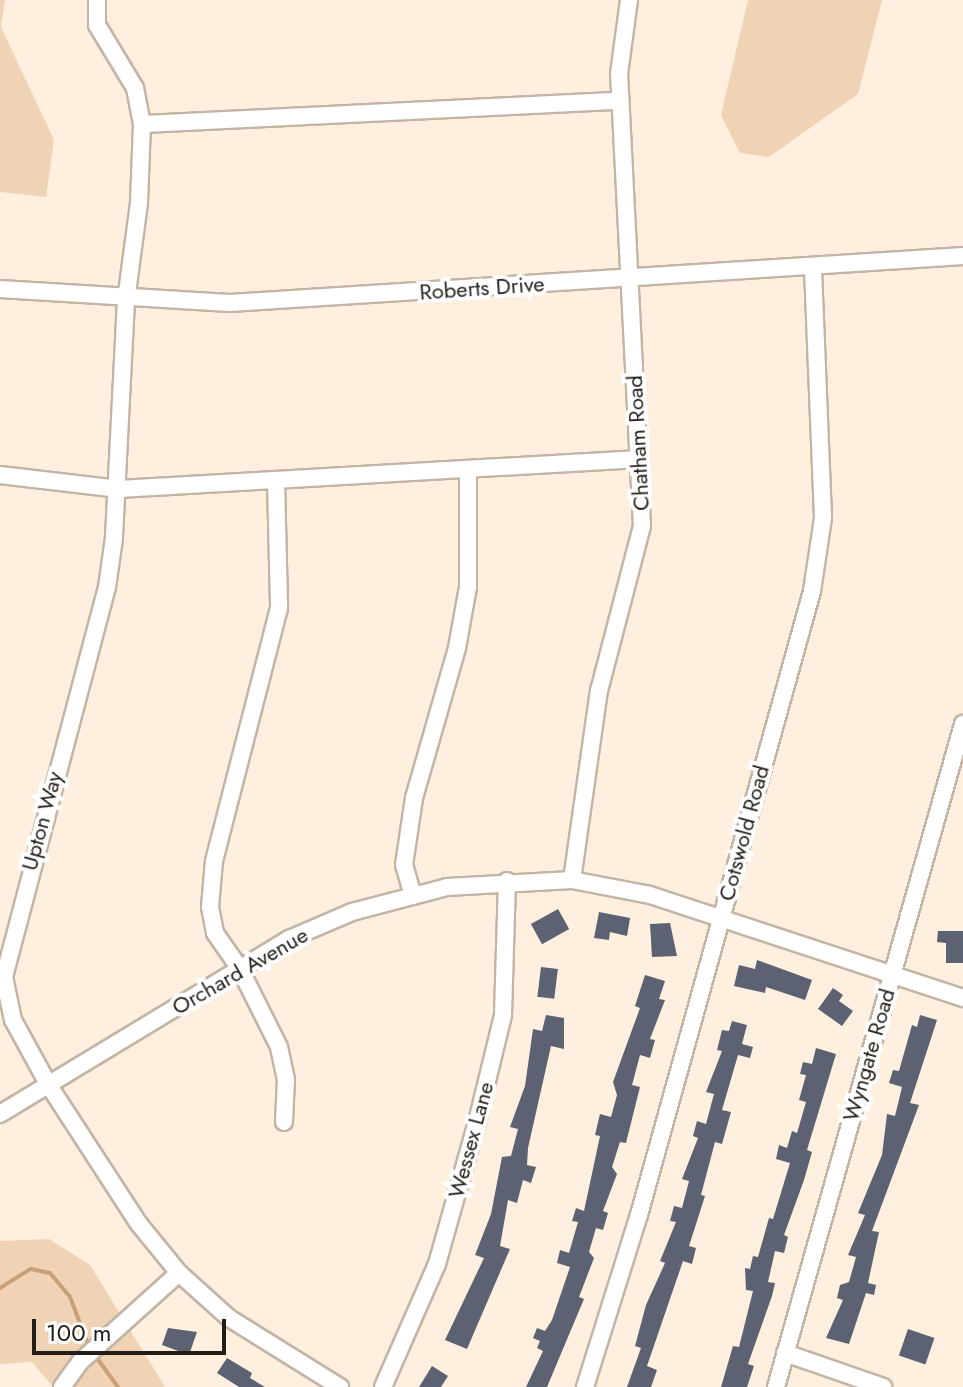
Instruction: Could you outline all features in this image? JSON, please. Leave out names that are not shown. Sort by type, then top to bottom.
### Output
[{"type":"street","name":"Upton Way","points":[[97,0],[97,25],[135,88],[142,124],[139,203],[126,300],[119,489],[107,587],[4,977],[13,1020],[48,1084],[139,1224],[179,1273],[229,1318],[340,1387]]},
{"type":"street","name":"Chatham Road","points":[[572,880],[596,706],[642,526],[620,101],[629,0]]},
{"type":"street","points":[[142,124],[620,101]]},
{"type":"street","name":"Roberts Drive","points":[[0,289],[126,300],[260,302],[963,256]]},
{"type":"street","name":"Cotswold Road","points":[[585,1387],[722,916],[812,591],[823,518],[813,268]]},
{"type":"street","points":[[0,475],[119,489],[640,459]]},
{"type":"street","points":[[413,896],[404,865],[414,798],[457,648],[468,587],[468,470]]},
{"type":"street","points":[[276,481],[279,608],[214,861],[210,907],[215,933],[240,969],[279,1047],[286,1079],[284,1122]]},
{"type":"street","name":"Wyngate Road","points":[[776,1387],[963,724]]},
{"type":"street","name":"Orchard Avenue","points":[[0,1114],[289,939],[352,912],[413,896],[507,881],[572,880],[722,916],[963,998]]},
{"type":"street","name":"Wessex Lane","points":[[383,1387],[437,1264],[481,1107],[503,1015],[507,881]]},
{"type":"street","points":[[62,1387],[80,1362],[179,1273]]},
{"type":"street","points":[[785,1353],[883,1387]]},
{"type":"shaded area","points":[[0,0],[5,0],[1,27],[54,140],[46,197],[0,192]]},
{"type":"shaded area","points":[[748,0],[882,0],[858,94],[769,157],[740,153],[721,115]]},
{"type":"shaded area","points":[[49,1239],[90,1265],[165,1387],[53,1387],[32,1362],[0,1364],[0,1241]]},
{"type":"building","points":[[558,909],[569,929],[542,944],[531,924]]},
{"type":"building","points":[[599,912],[630,918],[627,936],[610,932],[609,940],[594,938]]},
{"type":"building","points":[[670,923],[677,956],[652,957],[650,924]]},
{"type":"building","points":[[938,931],[963,931],[963,963],[946,963],[946,943],[937,942]]},
{"type":"building","points":[[757,960],[812,980],[805,1000],[766,987],[765,993],[734,986],[739,965],[755,969]]},
{"type":"building","points":[[541,967],[558,969],[554,999],[537,997]]},
{"type":"building","points":[[645,975],[665,981],[659,999],[665,1000],[650,1039],[655,1040],[650,1058],[640,1055],[632,1085],[640,1087],[626,1143],[620,1142],[612,1167],[617,1174],[603,1211],[608,1213],[603,1230],[596,1228],[589,1252],[594,1258],[579,1297],[584,1299],[547,1387],[526,1387],[543,1351],[537,1348],[540,1341],[533,1338],[537,1328],[545,1331],[552,1320],[570,1267],[557,1263],[560,1250],[569,1253],[578,1222],[572,1221],[576,1208],[584,1211],[600,1136],[595,1135],[600,1114],[611,1117],[617,1095],[613,1082],[640,1008],[635,1006]]},
{"type":"building","points":[[833,988],[843,995],[839,1001],[853,1011],[842,1026],[818,1009]]},
{"type":"building","points":[[546,1015],[564,1018],[564,1049],[551,1046],[528,1148],[527,1165],[536,1167],[531,1183],[523,1180],[517,1203],[508,1200],[500,1246],[510,1249],[467,1349],[445,1340],[484,1258],[475,1255],[491,1214],[502,1157],[511,1156],[518,1129],[510,1127],[525,1086],[533,1029],[542,1031]]},
{"type":"building","points":[[920,1015],[937,1020],[910,1103],[919,1105],[872,1231],[879,1232],[868,1283],[876,1285],[874,1295],[866,1293],[849,1344],[826,1338],[843,1300],[837,1298],[840,1285],[849,1282],[856,1257],[848,1255],[865,1215],[858,1213],[882,1155],[887,1114],[895,1116],[902,1087],[889,1083],[893,1070],[899,1071],[912,1025],[917,1027]]},
{"type":"building","points":[[732,1021],[747,1025],[742,1044],[753,1047],[750,1058],[738,1055],[722,1110],[731,1112],[722,1144],[715,1142],[701,1195],[705,1196],[689,1246],[696,1248],[692,1264],[683,1261],[647,1366],[657,1370],[651,1387],[627,1387],[641,1348],[635,1346],[646,1305],[665,1263],[660,1261],[676,1222],[670,1221],[674,1206],[682,1208],[689,1181],[682,1179],[698,1138],[693,1136],[697,1121],[706,1124],[714,1094],[706,1092],[722,1051],[717,1050],[722,1030],[729,1031]]},
{"type":"building","points":[[816,1048],[836,1054],[807,1150],[812,1152],[804,1180],[784,1235],[788,1237],[784,1253],[775,1251],[768,1282],[775,1283],[772,1296],[748,1364],[754,1366],[747,1387],[721,1387],[733,1346],[739,1347],[753,1291],[746,1290],[745,1268],[750,1269],[753,1256],[758,1257],[790,1163],[776,1159],[779,1145],[787,1148],[792,1131],[797,1133],[806,1102],[799,1100],[806,1075],[800,1074],[803,1062],[812,1064]]},
{"type":"building","points":[[168,1328],[197,1332],[189,1355],[162,1345]]},
{"type":"building","points":[[908,1329],[934,1338],[925,1365],[899,1355]]},
{"type":"building","points":[[227,1358],[252,1373],[250,1378],[265,1387],[239,1387],[217,1373]]},
{"type":"building","points":[[432,1366],[448,1376],[441,1387],[419,1387]]},
{"type":"waterway","points":[[0,1288],[31,1269],[50,1273],[70,1297],[89,1347]]},
{"type":"waterway","points":[[94,1354],[118,1387]]}]
